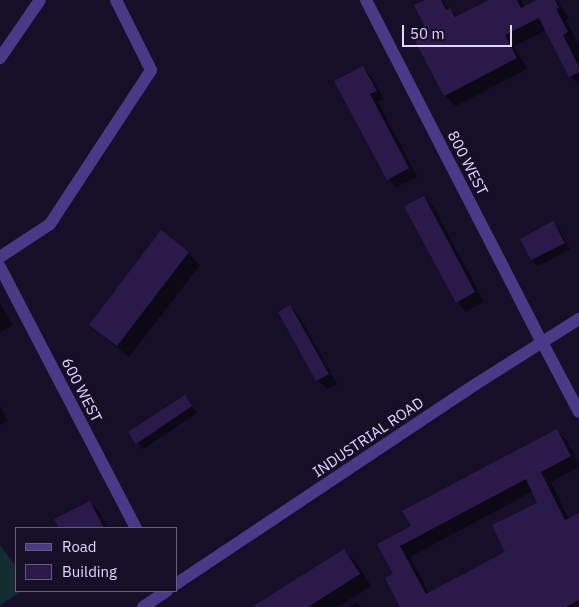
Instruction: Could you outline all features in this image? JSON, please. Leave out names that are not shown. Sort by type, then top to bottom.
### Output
[{"type":"street","points":[[0,58],[40,0]]},
{"type":"street","points":[[0,257],[50,224],[151,70],[116,0]]},
{"type":"street","name":"800 WEST","points":[[366,0],[579,412]]},
{"type":"street","name":"600 WEST","points":[[0,267],[135,527]]},
{"type":"street","name":"INDUSTRIAL ROAD","points":[[178,583],[579,319]]},
{"type":"street","points":[[143,607],[166,592]]},
{"type":"green space","points":[[0,545],[15,566],[15,592],[20,592],[0,605]]},
{"type":"building","points":[[425,0],[441,0],[446,10],[450,8],[455,17],[489,0],[517,0],[521,8],[537,0],[555,0],[559,8],[556,9],[568,32],[563,35],[579,67],[579,72],[569,77],[539,18],[505,35],[517,58],[444,96],[415,41],[429,34],[414,5]]},
{"type":"building","points":[[363,66],[377,91],[370,94],[409,168],[387,180],[334,81]]},
{"type":"building","points":[[424,196],[475,292],[456,303],[404,206]]},
{"type":"building","points":[[553,221],[565,243],[531,260],[520,239]]},
{"type":"building","points":[[161,230],[189,252],[117,346],[89,325]]},
{"type":"building","points":[[290,305],[329,374],[316,381],[278,312]]},
{"type":"building","points":[[185,395],[192,406],[136,444],[128,432]]},
{"type":"building","points":[[557,429],[571,456],[541,472],[565,520],[579,513],[579,600],[566,607],[400,607],[385,578],[393,574],[377,544],[411,526],[402,511]],"holes":[[[526,479],[537,503],[492,525],[505,552],[426,594],[400,546]]]},
{"type":"building","points":[[90,501],[103,527],[58,527],[54,519]]},
{"type":"building","points":[[344,549],[360,574],[308,607],[252,607]]}]
